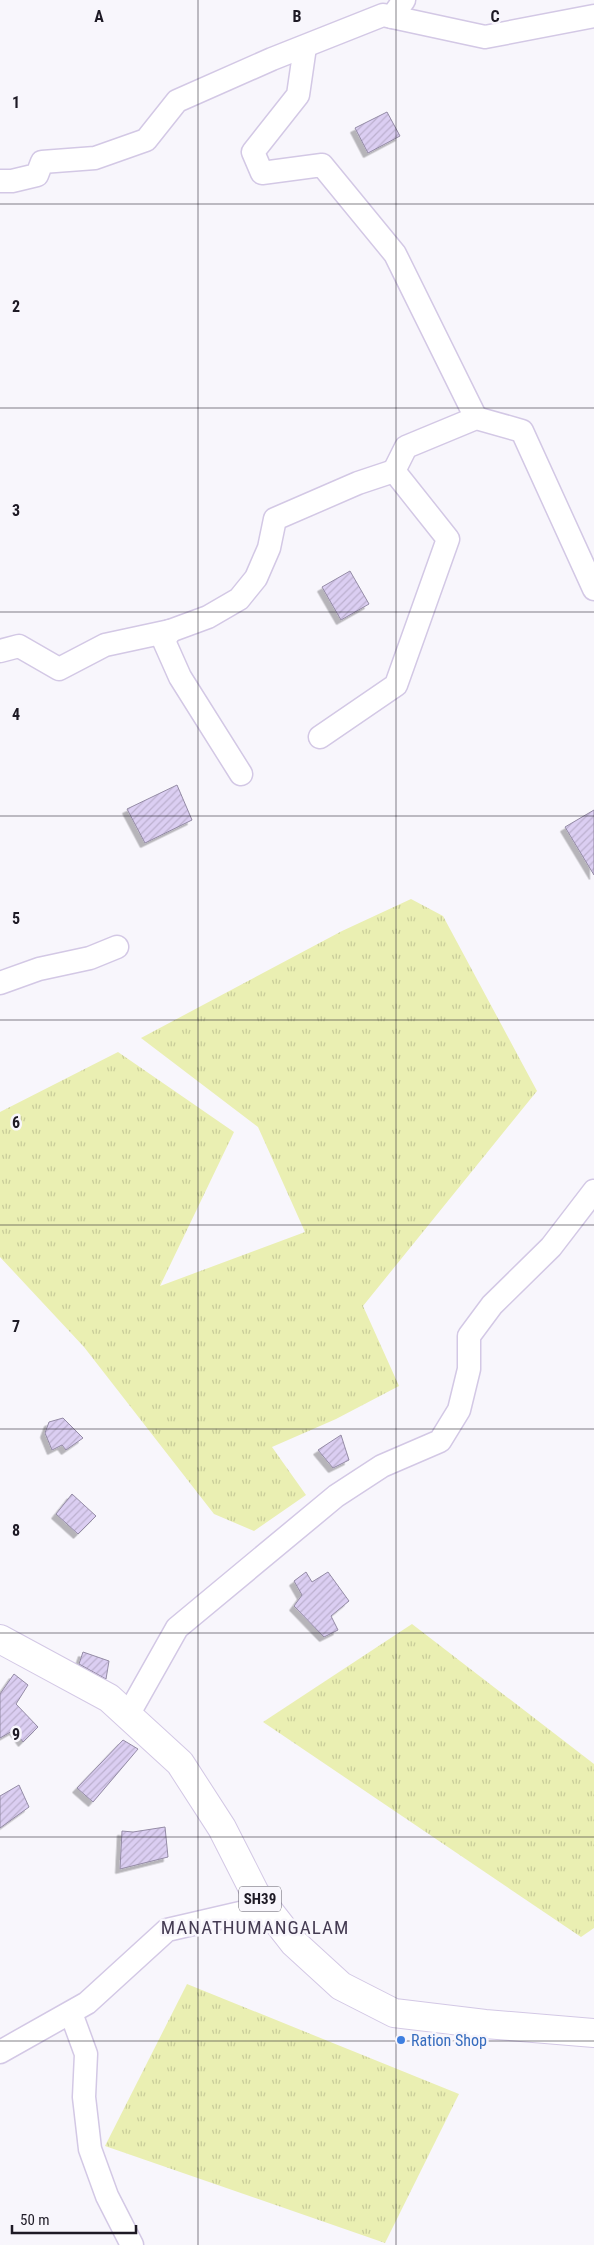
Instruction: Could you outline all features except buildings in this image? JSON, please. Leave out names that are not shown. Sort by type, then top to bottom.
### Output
[{"type":"main road","name":"SH39","points":[[0,1639],[109,1698],[180,1763],[222,1828],[255,1893],[294,1943],[341,1986],[394,2012],[485,2024],[594,2033]]},
{"type":"street","points":[[0,181],[12,181],[37,175],[42,162],[95,158],[146,140],[177,101],[398,8],[485,37],[594,16]]},
{"type":"street","points":[[305,46],[298,95],[253,152],[262,173],[322,165],[395,254],[476,418]]},
{"type":"street","points":[[0,651],[19,646],[59,669],[105,645],[170,631],[208,616],[239,599],[256,578],[269,548],[275,519],[394,471],[406,447],[476,418],[522,430],[594,590]]},
{"type":"street","points":[[320,736],[396,685],[448,538],[394,471]]},
{"type":"street","points":[[170,631],[164,641],[180,677],[241,774]]},
{"type":"street","points":[[0,983],[38,969],[90,958],[118,947]]},
{"type":"street","points":[[128,1715],[177,1628],[336,1496],[382,1466],[440,1441],[459,1410],[469,1369],[469,1336],[492,1305],[551,1247],[594,1191]]},
{"type":"street","points":[[0,2052],[87,2003],[167,1930],[266,1907]]},
{"type":"street","points":[[71,2013],[86,2054],[84,2097],[90,2149],[107,2196],[132,2245]]},
{"type":"green space","points":[[411,899],[443,916],[537,1091],[363,1306],[399,1386],[336,1419],[272,1447],[306,1495],[254,1531],[214,1514],[84,1347],[0,1257],[0,1112],[118,1052],[234,1132],[160,1286],[305,1232],[258,1127],[141,1038],[342,931]]},
{"type":"green space","points":[[412,1624],[594,1764],[594,1928],[581,1937],[263,1722]]},
{"type":"green space","points":[[187,1984],[459,2094],[385,2243],[105,2146]]},
{"type":"place","name":"Ration Shop","points":[[401,2040]]},
{"type":"district","name":"MANATHUMANGALAM","points":[[255,1927]]}]
